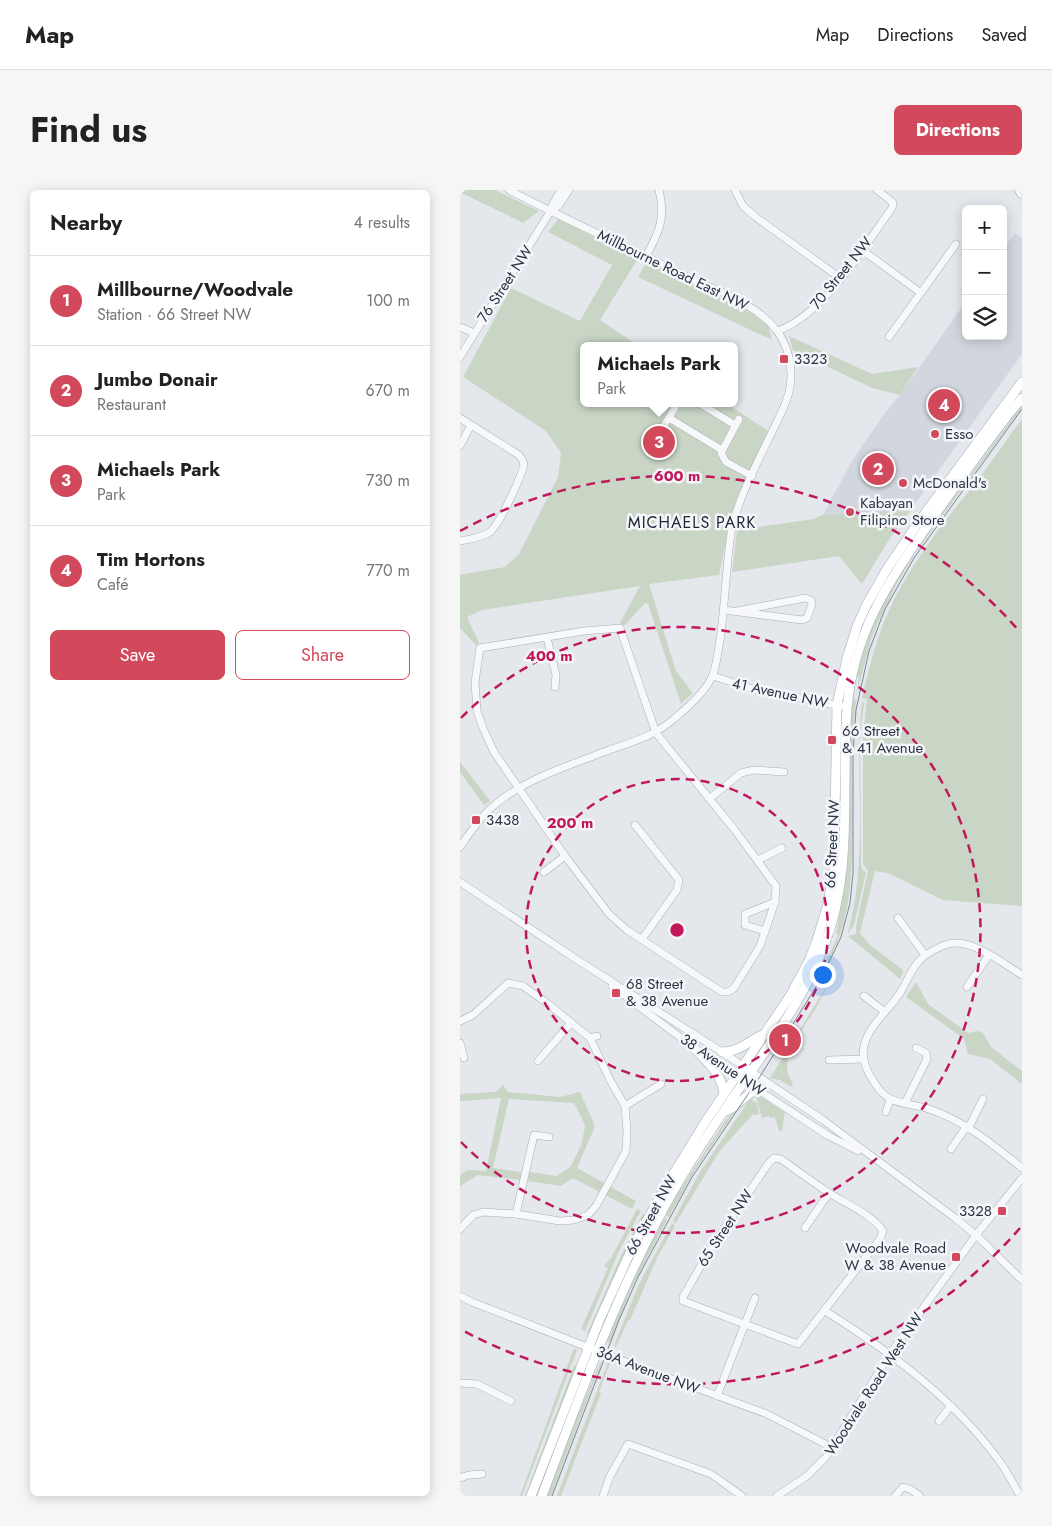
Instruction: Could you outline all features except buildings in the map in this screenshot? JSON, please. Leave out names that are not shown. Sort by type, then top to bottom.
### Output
[{"type":"main road","name":"66 Street NW","points":[[542,1496],[593,1349],[602,1313],[633,1246],[680,1162],[790,996],[805,970],[816,943],[828,904],[834,868],[837,705],[847,658],[857,626],[876,586],[920,520],[1022,382]]},
{"type":"main road","name":"66 Street NW","points":[[531,1496],[593,1349],[649,1236],[683,1174],[799,1000],[815,968],[832,925],[843,871],[845,844],[845,761],[851,678],[868,623],[892,576],[950,494],[1022,398]]},
{"type":"main road","points":[[722,1052],[735,1051],[752,1039],[764,1034]]},
{"type":"main road","points":[[693,1046],[718,1074],[722,1081],[724,1093]]},
{"type":"main road","points":[[724,1112],[732,1108],[756,1088]]},
{"type":"street","name":"Millbourne Road East NW","points":[[460,847],[491,808],[518,788],[556,771],[656,733],[692,703],[713,676],[724,610],[726,575],[733,525],[752,476],[784,409],[790,387],[790,356],[778,331],[752,308],[550,212],[508,190]]},
{"type":"street","name":"76 Street NW","points":[[460,357],[550,212],[561,190]]},
{"type":"street","name":"76 Street NW","points":[[550,212],[559,205],[569,190]]},
{"type":"street","points":[[646,256],[658,234],[662,217],[662,199],[659,190]]},
{"type":"street","points":[[735,190],[743,206],[757,218],[840,278]]},
{"type":"street","name":"70 Street NW","points":[[778,331],[798,321],[816,307],[862,250],[892,208],[893,204],[890,200],[877,190]]},
{"type":"street","points":[[889,337],[956,244]]},
{"type":"street","points":[[862,250],[921,292]]},
{"type":"street","points":[[460,327],[474,333]]},
{"type":"street","points":[[663,427],[676,407]]},
{"type":"street","points":[[708,407],[737,422],[721,453],[726,462],[752,476]]},
{"type":"street","points":[[460,418],[519,456],[524,462],[523,469],[497,524],[490,532],[480,537],[460,541]]},
{"type":"street","points":[[669,418],[722,450]]},
{"type":"street","points":[[460,446],[471,425]]},
{"type":"street","points":[[724,610],[802,620],[807,618],[812,604],[811,600],[804,598],[737,611]]},
{"type":"street","points":[[620,628],[656,733],[775,883],[777,888],[776,898],[756,953],[734,988],[728,992],[722,992],[627,930],[609,914],[565,856],[494,752],[477,712],[475,682],[480,648],[547,638],[584,631],[620,628]]},
{"type":"street","points":[[547,638],[556,675],[555,687]]},
{"type":"street","name":"41 Avenue NW","points":[[713,676],[752,689],[848,708]]},
{"type":"street","points":[[709,799],[741,773],[754,770],[784,772]]},
{"type":"street","points":[[634,825],[678,880],[677,890],[642,939]]},
{"type":"street","points":[[758,860],[782,848]]},
{"type":"street","points":[[544,872],[565,856]]},
{"type":"street","name":"38 Avenue NW","points":[[460,882],[823,1120],[916,1188],[976,1235],[1022,1280]]},
{"type":"street","points":[[765,931],[745,925],[744,914],[776,898]]},
{"type":"street","points":[[898,918],[925,955]]},
{"type":"street","points":[[1022,975],[989,954],[962,943],[952,943],[925,955],[918,962],[900,993],[871,1030],[864,1046],[864,1059],[871,1078],[881,1093],[890,1100],[929,1109],[968,1126],[1022,1168]]},
{"type":"street","points":[[967,987],[989,954]]},
{"type":"street","name":"38 Avenue NW","points":[[576,959],[693,1046],[736,1075],[827,1135],[877,1161]]},
{"type":"street","points":[[460,1021],[473,1015],[508,983],[523,986],[571,1023],[593,1037],[610,1080],[625,1106],[627,1131],[626,1151],[596,1206],[588,1215],[560,1222],[516,1214],[483,1212],[474,1215],[460,1229]]},
{"type":"street","points":[[864,996],[885,1012]]},
{"type":"street","points":[[538,1060],[571,1023]]},
{"type":"street","points":[[460,1043],[464,1058]]},
{"type":"street","points":[[905,1103],[927,1059],[926,1054],[916,1048]]},
{"type":"street","points":[[829,1060],[864,1059]]},
{"type":"street","points":[[625,1106],[661,1084]]},
{"type":"street","points":[[951,1149],[968,1126],[983,1099]]},
{"type":"street","points":[[886,1112],[890,1100]]},
{"type":"street","points":[[516,1214],[534,1135],[549,1137]]},
{"type":"street","name":"65 Street NW","points":[[745,1324],[683,1301],[683,1297],[711,1248],[774,1158],[781,1160],[829,1193]]},
{"type":"street","name":"Woodvale Road West NW","points":[[777,1496],[817,1468],[833,1448],[890,1354],[976,1235],[1022,1178]]},
{"type":"street","points":[[745,1324],[798,1344],[880,1239],[883,1231],[879,1225],[829,1193],[805,1228]]},
{"type":"street","name":"36A Avenue NW","points":[[460,1296],[593,1349],[767,1414],[833,1448]]},
{"type":"street","points":[[717,1396],[755,1298]]},
{"type":"street","points":[[825,1311],[890,1354],[951,1406],[1003,1466],[1020,1496]]},
{"type":"street","points":[[460,1382],[477,1384],[510,1400]]},
{"type":"street","points":[[939,1421],[951,1406]]},
{"type":"street","points":[[603,1496],[610,1476],[628,1444],[711,1474],[742,1496]]},
{"type":"street","points":[[460,1478],[482,1474]]},
{"type":"street","points":[[895,1496],[903,1487],[910,1489],[920,1496]]},
{"type":"shaded area","points":[[1015,233],[1022,238],[1022,354],[910,511],[823,515],[853,459],[962,307],[962,340],[1007,340],[1007,244]]},
{"type":"green space","points":[[460,190],[495,190],[539,211],[523,223],[460,192]]},
{"type":"green space","name":"MICHAELS PARK","points":[[558,219],[637,258],[600,320],[633,342],[580,342],[580,407],[732,407],[768,431],[741,489],[731,517],[719,575],[649,584],[676,671],[693,693],[681,704],[648,604],[645,603],[624,626],[620,623],[640,586],[482,610],[467,617],[479,643],[476,645],[460,628],[460,575],[505,567],[519,554],[558,477],[561,453],[546,431],[463,377],[511,288],[580,321],[612,265],[548,232]]},
{"type":"green space","points":[[647,262],[752,313],[768,326],[772,340],[638,277]]},
{"type":"green space","points":[[789,336],[872,374],[918,367],[900,395],[872,388],[793,350]]},
{"type":"green space","points":[[1022,405],[1022,408],[915,553],[895,587],[872,636],[856,696],[859,677],[856,676],[865,642],[880,607],[909,558]]},
{"type":"green space","points":[[1022,419],[1022,906],[943,900],[888,873],[875,871],[860,933],[869,944],[904,971],[900,979],[848,936],[856,934],[868,871],[863,864],[863,739],[867,699],[862,698],[879,636],[888,612],[902,585],[929,542],[984,472]]},
{"type":"green space","points":[[910,511],[890,538],[862,584],[839,556],[732,572],[737,530],[814,519],[823,515]]},
{"type":"green space","points":[[855,685],[854,699],[856,700],[852,763],[852,861],[849,894],[840,935],[829,962],[815,987],[838,935],[836,934],[847,870],[849,842],[848,734],[850,733],[849,728]]},
{"type":"green space","points":[[862,701],[864,704],[860,735],[861,865],[863,871],[866,872],[854,925],[848,933],[858,876],[860,846],[859,759],[860,730]]},
{"type":"green space","points":[[460,762],[490,801],[484,805],[460,772]]},
{"type":"green space","points":[[833,976],[789,1055],[787,1065],[788,1074],[793,1083],[791,1087],[780,1080],[770,1078]]},
{"type":"green space","points":[[916,982],[928,1004],[968,1033],[977,1031],[983,1033],[991,1047],[1022,1071],[1022,1084],[990,1059],[968,1054],[964,1039],[906,997]]},
{"type":"green space","points":[[503,1085],[508,1092],[560,1097],[580,1092],[595,1126],[577,1168],[636,1201],[632,1209],[573,1178],[561,1186],[528,1181],[529,1172],[557,1176],[571,1166],[582,1143],[585,1125],[574,1103],[509,1099],[493,1168],[521,1172],[520,1180],[478,1175],[460,1186],[460,1175],[467,1170],[486,1171],[501,1098],[460,1101],[460,1094],[496,1092]]},
{"type":"green space","points":[[758,1096],[785,1112],[782,1131],[779,1131],[775,1117],[762,1118],[756,1097]]},
{"type":"green space","points":[[750,1099],[757,1103],[759,1114],[752,1115],[719,1152],[675,1224],[673,1221],[700,1172]]},
{"type":"green space","points":[[740,1104],[695,1170],[669,1217],[665,1215],[725,1121]]},
{"type":"green space","points":[[637,1209],[641,1211],[619,1251],[585,1331],[581,1329],[608,1268],[604,1266],[611,1258]]},
{"type":"green space","points":[[643,1213],[645,1215],[586,1336],[619,1260]]},
{"type":"green space","points":[[665,1218],[667,1220],[631,1289],[610,1342],[607,1341],[621,1303],[660,1222],[662,1223]]},
{"type":"green space","points":[[672,1223],[675,1226],[658,1256],[616,1347],[614,1346],[638,1286]]},
{"type":"green space","points":[[574,1348],[577,1350],[522,1496],[520,1496]]},
{"type":"green space","points":[[602,1361],[551,1496],[546,1496],[567,1440]]},
{"type":"green space","points":[[608,1362],[610,1363],[599,1392],[601,1393],[561,1496],[557,1496]]},
{"type":"green space","points":[[574,1365],[577,1366],[527,1496],[525,1496]]},
{"type":"tram line","points":[[552,1496],[619,1320],[638,1277],[692,1177],[759,1078],[821,979],[841,937],[850,903],[853,873],[853,753],[856,710],[869,651],[885,609],[914,558],[1022,409]]},
{"type":"place","name":"3323","points":[[784,359]]},
{"type":"place","name":"Tim Hortons","points":[[944,405]]},
{"type":"place","name":"Esso","points":[[935,434]]},
{"type":"place","name":"Michaels Park","points":[[659,442]]},
{"type":"place","name":"Jumbo Donair","points":[[878,469]]},
{"type":"place","name":"McDonald's","points":[[903,483]]},
{"type":"place","name":"Kabayan Filipino Store","points":[[850,512]]},
{"type":"place","name":"66 Street & 41 Avenue","points":[[832,740]]},
{"type":"place","name":"3438","points":[[476,820]]},
{"type":"place","name":"68 Street & 38 Avenue","points":[[616,993]]},
{"type":"place","name":"Millbourne/Woodvale","points":[[785,1040]]},
{"type":"place","name":"3328","points":[[1002,1211]]},
{"type":"place","name":"Woodvale Road W & 38 Avenue","points":[[956,1257]]},
{"type":"district","name":"MICHAELS PARK","points":[[692,522]]}]
